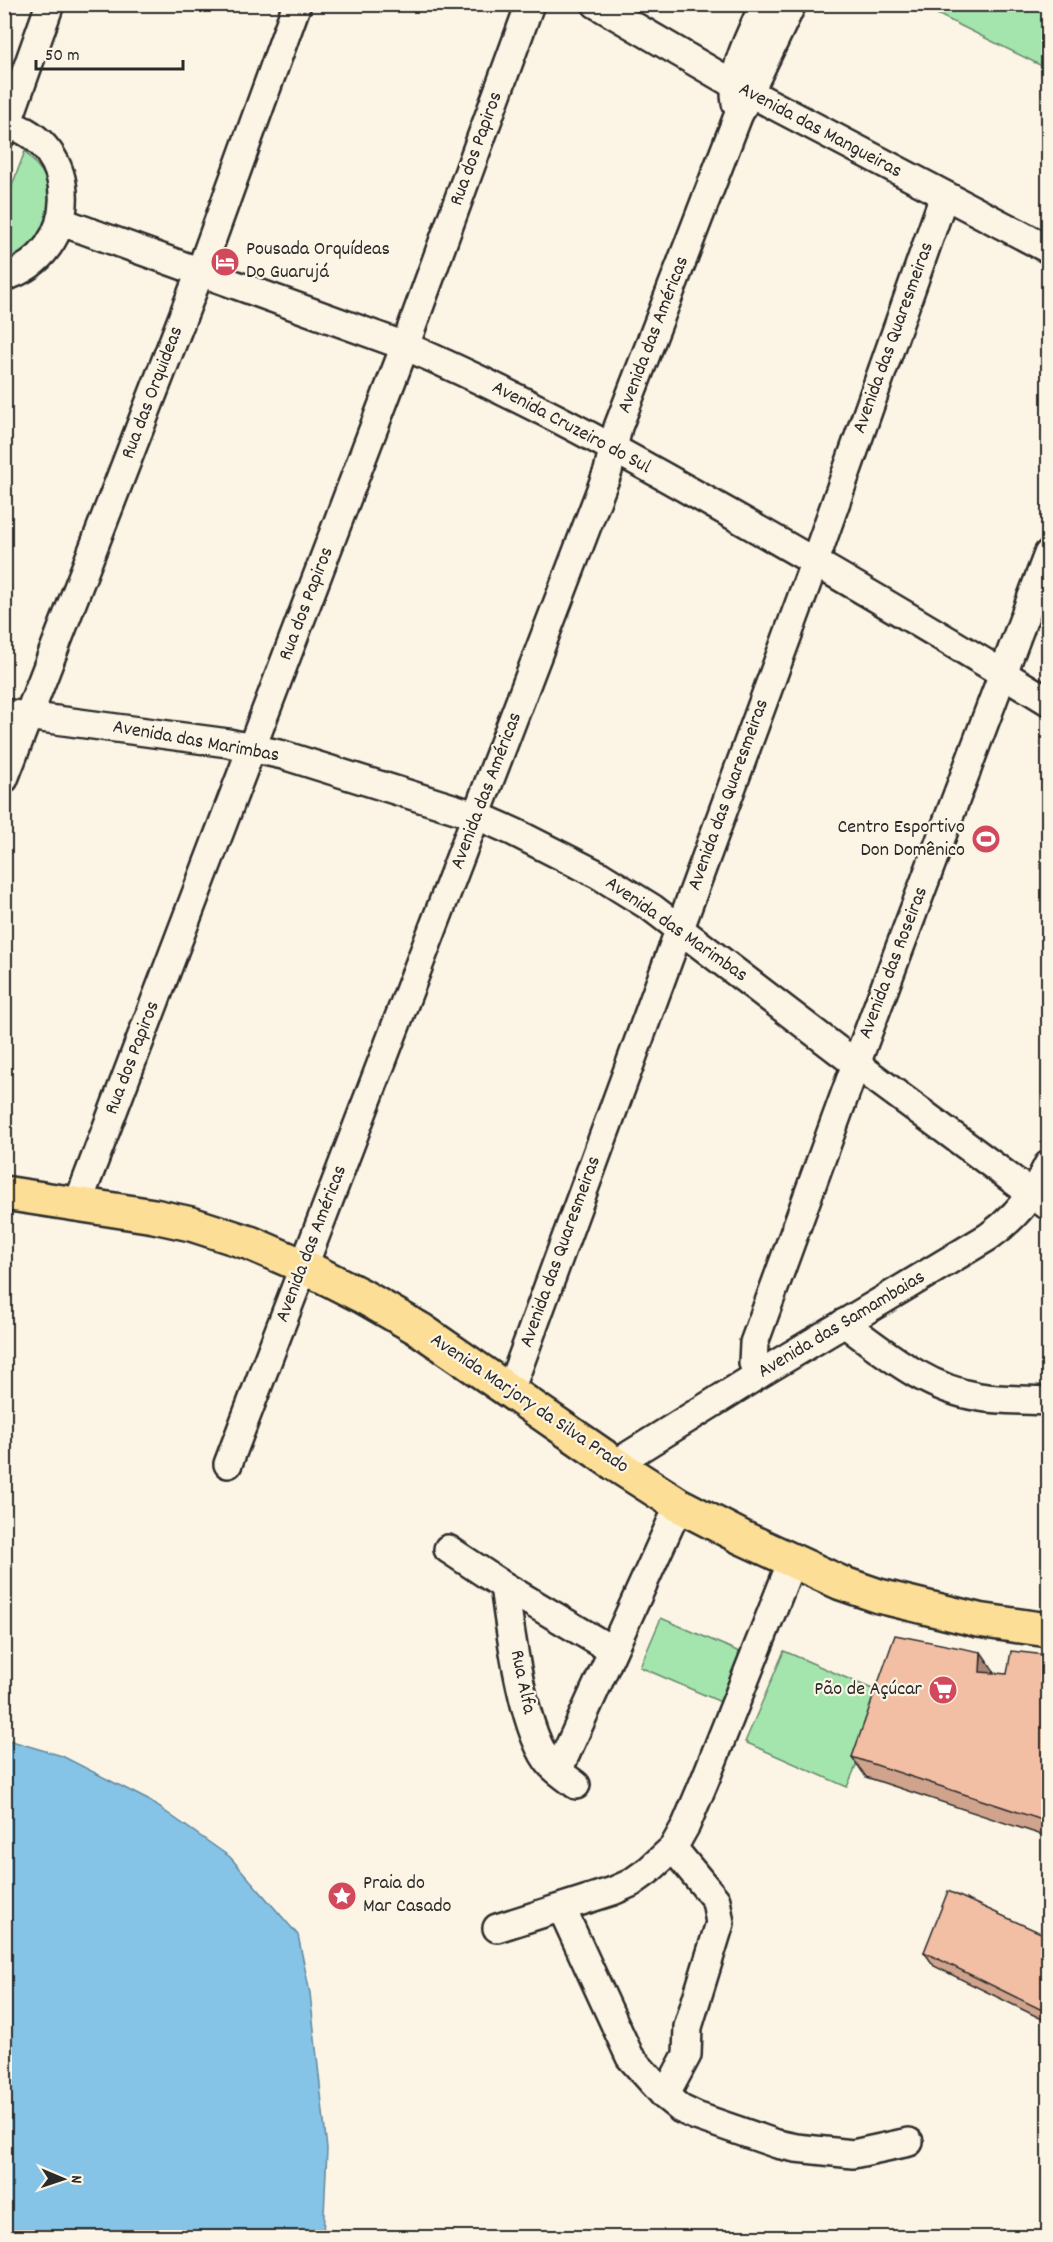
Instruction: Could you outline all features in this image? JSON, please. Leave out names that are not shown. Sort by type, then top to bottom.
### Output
[{"type":"main road","name":"Avenida Marjory da Silva Prado","points":[[4,1193],[78,1203],[191,1224],[250,1243],[303,1266],[362,1296],[421,1330],[509,1393],[679,1505],[792,1561],[841,1583],[920,1607],[978,1620],[1048,1630]]},
{"type":"street","points":[[4,277],[31,265],[50,246],[62,222],[64,197],[60,173],[48,151],[30,135],[6,127],[50,4]]},
{"type":"street","name":"Rua das Orquideas","points":[[4,778],[16,714],[200,272],[297,4]]},
{"type":"street","name":"Rua dos Papiros","points":[[78,1203],[405,346],[531,4]]},
{"type":"street","name":"Avenida das Mangueiras","points":[[596,4],[741,98],[1048,249]]},
{"type":"street","name":"Avenida das Américas","points":[[741,98],[744,52],[765,4]]},
{"type":"street","name":"Avenida das Américas","points":[[228,1464],[478,816],[608,471],[618,427],[741,98],[792,4]]},
{"type":"street","name":"Avenida das Quaresmeiras","points":[[509,1393],[815,561],[944,196]]},
{"type":"street","name":"Avenida Cruzeiro do Sul","points":[[62,222],[405,346],[523,402],[613,447],[815,561],[1048,701]]},
{"type":"street","name":"Avenida das Roseiras","points":[[758,1374],[753,1363],[754,1343],[856,1064],[1048,554]]},
{"type":"street","name":"Avenida das Marimbas","points":[[16,714],[252,748],[303,761],[478,816],[558,853],[599,875],[680,928],[856,1064],[1040,1200]]},
{"type":"street","name":"Avenida das Samambaias","points":[[615,1464],[758,1374],[988,1238],[1021,1210],[1040,1200],[1048,1165]]},
{"type":"street","points":[[844,1323],[895,1361],[934,1384],[979,1397],[1048,1401]]},
{"type":"street","name":"Rua Alfa","points":[[504,1586],[516,1663],[531,1724],[550,1764],[567,1778],[612,1650],[679,1505]]},
{"type":"street","points":[[448,1549],[504,1586],[612,1650]]},
{"type":"street","points":[[497,1928],[613,1892],[649,1870],[673,1848],[686,1826],[792,1561]]},
{"type":"street","points":[[665,2096],[687,2055],[688,2027],[720,1923],[716,1900],[673,1848]]},
{"type":"street","points":[[562,1908],[630,2056],[665,2096],[681,2109],[777,2144],[796,2148],[854,2154],[909,2142]]},
{"type":"green space","points":[[919,5],[1048,5],[1048,69]]},
{"type":"green space","points":[[25,151],[49,180],[49,223],[16,260],[5,262],[4,207]]},
{"type":"green space","points":[[661,1618],[751,1657],[730,1706],[640,1667]]},
{"type":"green space","points":[[784,1651],[886,1695],[847,1787],[745,1742]]},
{"type":"water","points":[[5,1739],[62,1756],[150,1801],[230,1857],[298,1935],[310,1993],[327,2149],[323,2237],[5,2237]]},
{"type":"building","points":[[895,1635],[981,1652],[980,1672],[1007,1674],[1011,1651],[1046,1655],[1048,1822],[852,1757]]},
{"type":"building","points":[[948,1891],[1048,1935],[1048,2010],[1042,2010],[924,1952]]},
{"type":"place","name":"Pousada Orquídeas Do Guarujá","points":[[225,262]]},
{"type":"place","name":"Centro Esportivo Don Domênico","points":[[986,839]]},
{"type":"place","name":"Pão de Açúcar","points":[[943,1690]]},
{"type":"place","name":"Praia do Mar Casado","points":[[342,1896]]}]
